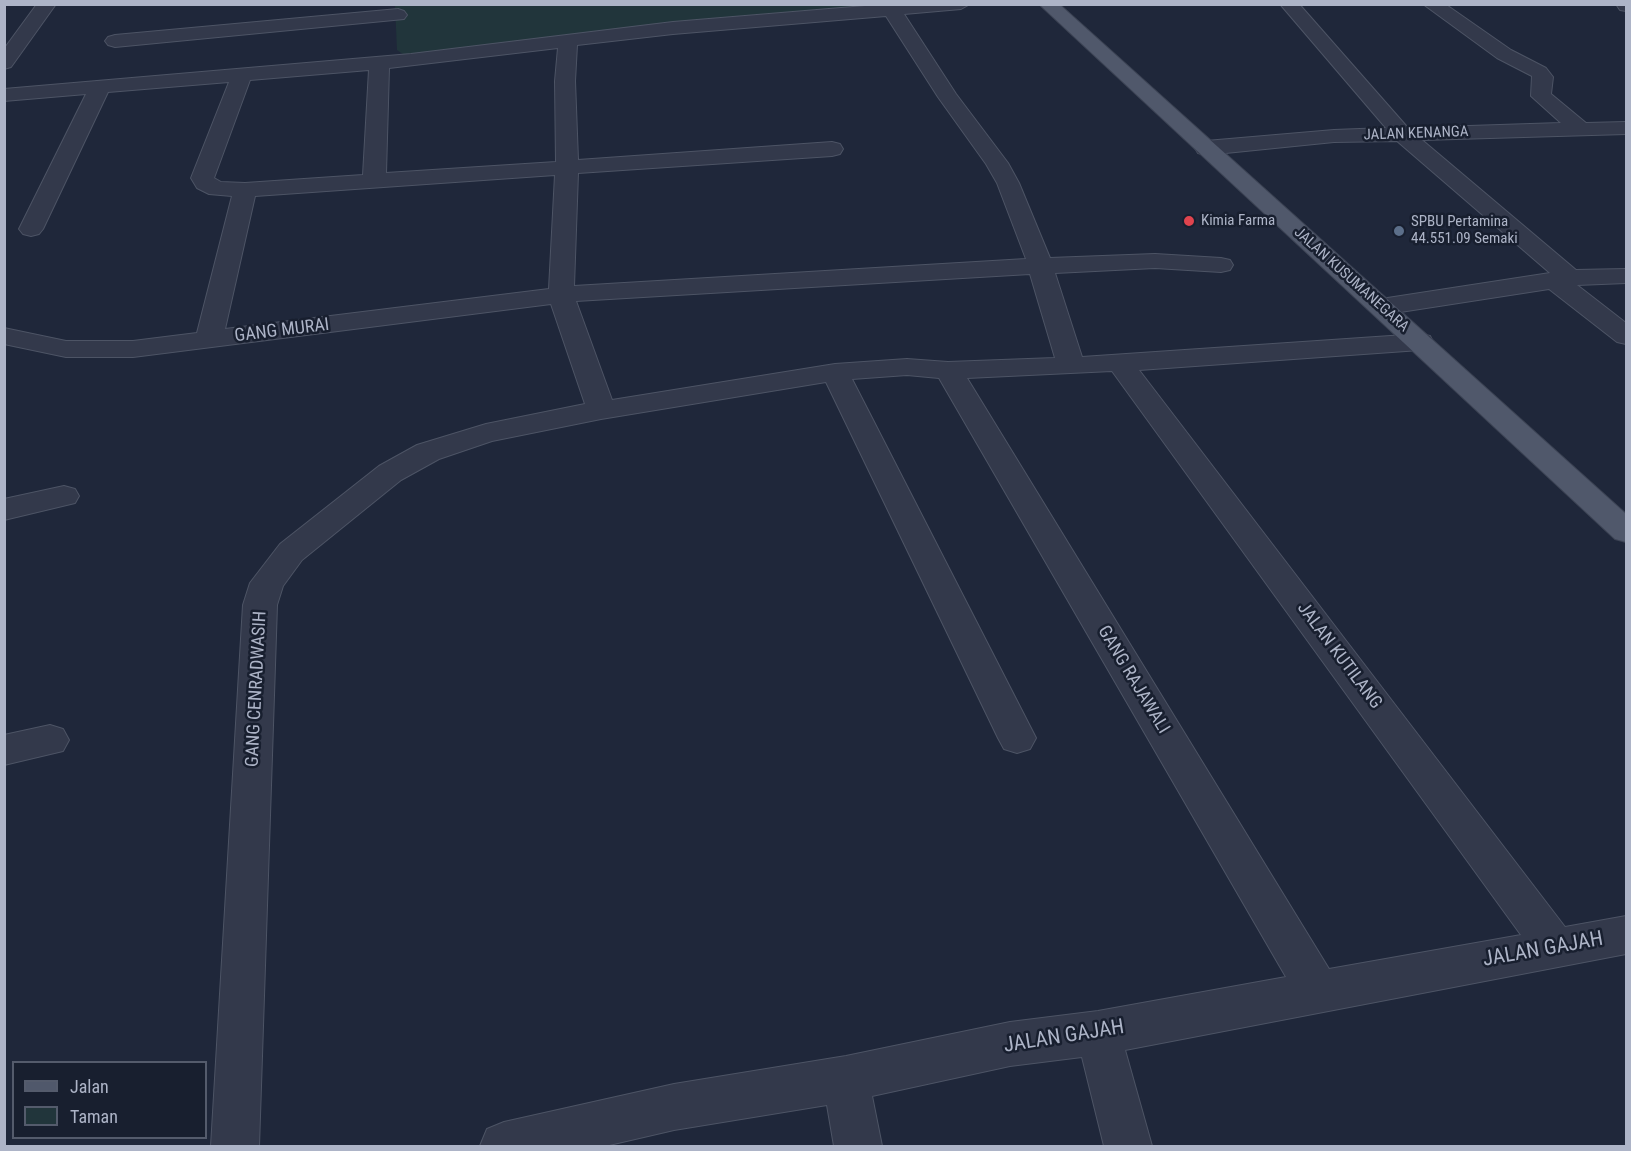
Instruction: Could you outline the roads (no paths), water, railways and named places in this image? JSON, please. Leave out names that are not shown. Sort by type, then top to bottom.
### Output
[{"type":"main road","name":"JALAN KUSUMANEGARA","points":[[1048,4],[1626,531]]},
{"type":"street","points":[[4,63],[47,4]]},
{"type":"street","points":[[4,96],[411,60],[673,28],[960,4]]},
{"type":"street","points":[[1289,4],[1403,135],[1626,336]]},
{"type":"street","points":[[1432,4],[1504,54],[1539,72],[1543,77],[1541,96],[1579,128]]},
{"type":"street","points":[[115,41],[397,10],[411,60]]},
{"type":"street","points":[[892,10],[948,97],[997,163],[1008,183],[1041,267],[1071,366]]},
{"type":"street","points":[[14,21],[35,21]]},
{"type":"street","points":[[568,41],[565,81],[567,166],[561,295],[601,410]]},
{"type":"street","points":[[374,180],[378,63]]},
{"type":"street","points":[[242,75],[202,178],[209,186],[245,190],[832,149]]},
{"type":"street","points":[[31,229],[100,87]]},
{"type":"street","name":"JALAN KENANGA","points":[[1206,148],[1334,136],[1626,128]]},
{"type":"street","points":[[209,340],[245,190]]},
{"type":"street","name":"GANG MURAI","points":[[4,336],[66,349],[97,350],[209,340],[561,295],[858,275],[1155,261],[1221,266]]},
{"type":"street","points":[[1381,307],[1562,279],[1626,276]]},
{"type":"street","name":"GANG CENRADWASIH","points":[[235,1146],[261,605],[267,583],[291,552],[390,473],[420,456],[486,433],[601,410],[835,372],[907,367],[948,370],[1121,364],[1420,342]]},
{"type":"street","name":"JALAN KUTILANG","points":[[1121,364],[1556,948]]},
{"type":"street","name":"GANG RAJAWALI","points":[[948,370],[1317,992]]},
{"type":"street","points":[[835,372],[1017,738]]},
{"type":"street","points":[[4,510],[64,496]]},
{"type":"street","points":[[4,750],[50,740]]},
{"type":"street","name":"JALAN GAJAH","points":[[504,1146],[674,1107],[846,1079],[1010,1044],[1098,1033],[1626,935]]},
{"type":"street","points":[[1098,1033],[1128,1146]]},
{"type":"street","points":[[846,1079],[858,1146]]},
{"type":"place","name":"Kimia Farma","points":[[1189,221]]},
{"type":"place","name":"SPBU Pertamina 44.551.09 Semaki","points":[[1399,231]]}]
